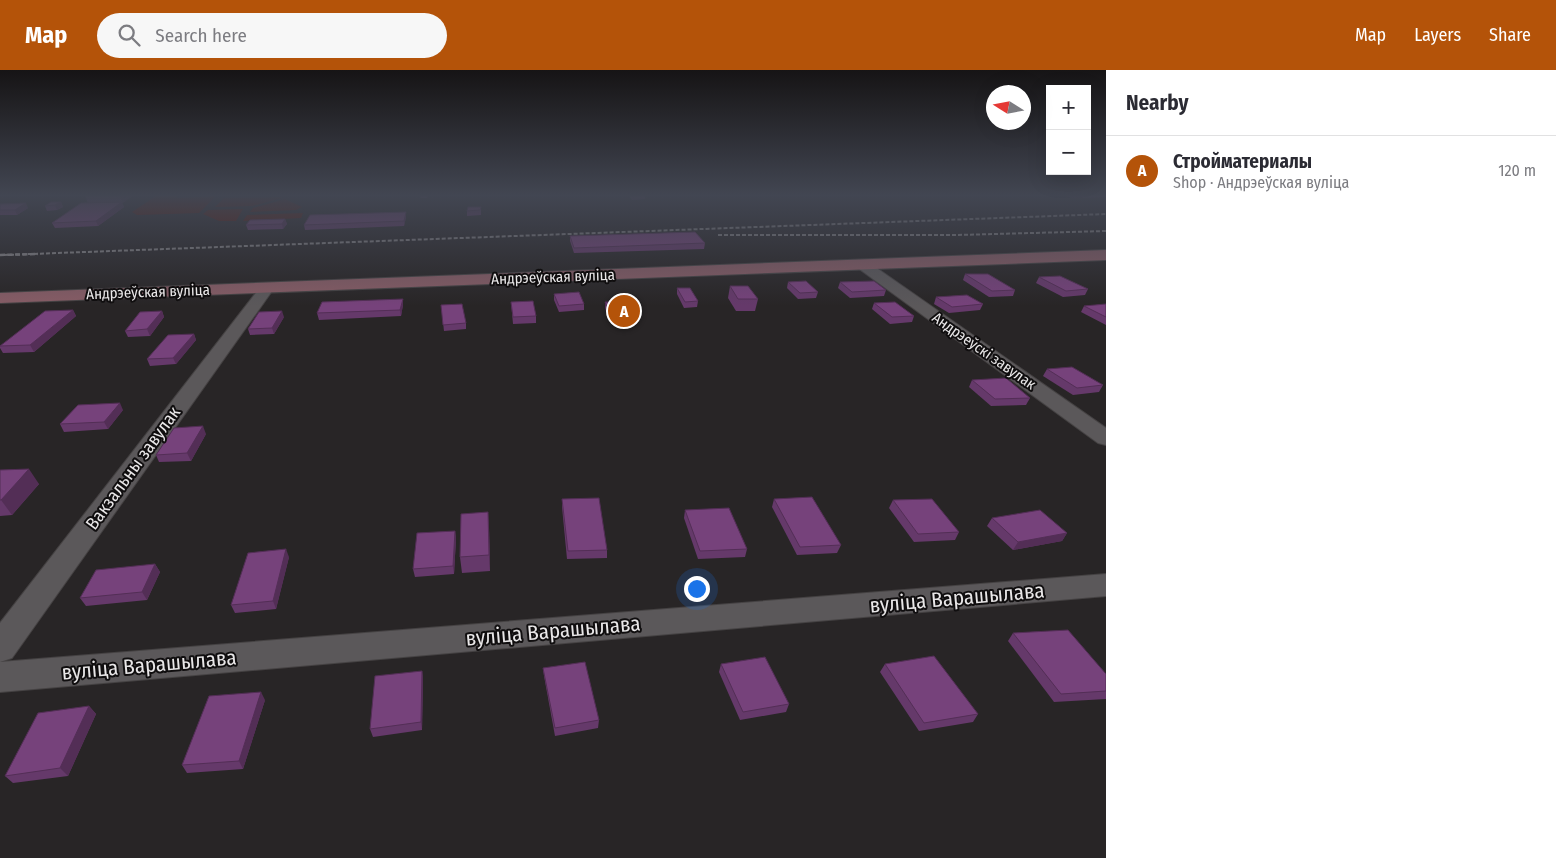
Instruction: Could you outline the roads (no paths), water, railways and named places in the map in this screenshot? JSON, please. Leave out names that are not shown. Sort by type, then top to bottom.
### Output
[{"type":"main road","name":"Андрэеўская вуліца","points":[[0,298],[1106,255]]},
{"type":"street","name":"Андрэеўскі завулак","points":[[863,265],[1097,424],[1106,438]]},
{"type":"street","name":"Вакзальны завулак","points":[[0,648],[266,288]]},
{"type":"street","name":"вуліца Варашылава","points":[[0,677],[1106,585]]},
{"type":"railway","points":[[14,255],[601,233]]},
{"type":"railway","points":[[718,235],[957,235],[1040,233]]},
{"type":"railway","points":[[14,255],[38,254]]},
{"type":"railway","points":[[0,255],[14,255]]},
{"type":"railway","points":[[4,255],[14,255]]},
{"type":"place","name":"Стройматериалы","points":[[624,311]]}]
